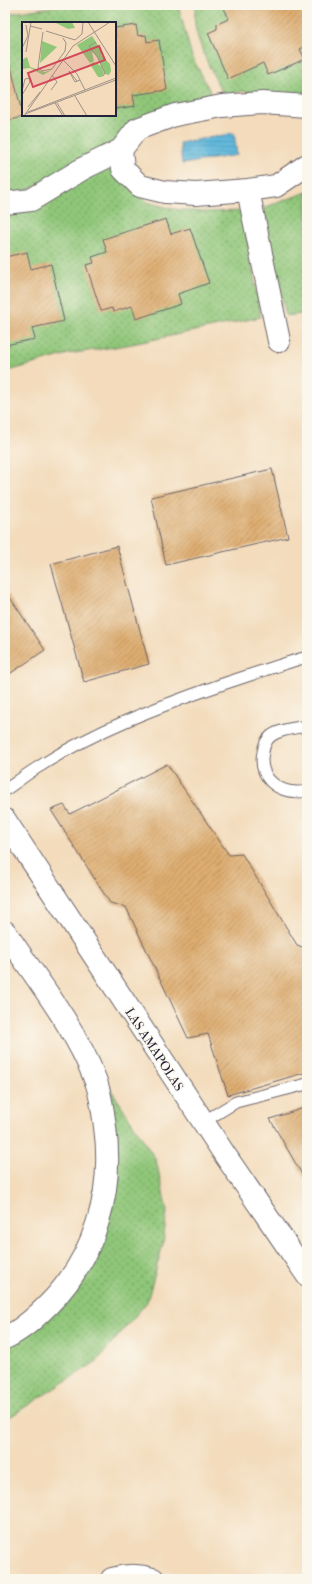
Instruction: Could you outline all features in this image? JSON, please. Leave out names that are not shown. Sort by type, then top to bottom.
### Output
[{"type":"street","points":[[5,203],[31,200],[84,168],[121,150],[137,129],[174,115],[222,106],[262,103],[307,106]]},
{"type":"street","points":[[121,150],[123,169],[140,186],[165,192],[196,194],[276,186],[307,164]]},
{"type":"street","points":[[248,190],[279,341]]},
{"type":"street","name":"LAS AMAPOLAS","points":[[5,820],[203,1122],[307,1275]]},
{"type":"street","points":[[5,932],[64,1018],[96,1080],[103,1109],[108,1144],[108,1170],[104,1203],[94,1237],[78,1268],[60,1293],[36,1317],[16,1333],[5,1338]]},
{"type":"street","points":[[112,1579],[130,1576],[145,1576],[153,1579]]},
{"type":"lane","points":[[5,790],[46,762],[84,740],[128,720],[186,697],[284,663],[307,657]]},
{"type":"lane","points":[[307,726],[288,729],[272,735],[265,743],[262,756],[263,768],[268,779],[279,788],[297,793],[307,791]]},
{"type":"lane","points":[[203,1122],[236,1102],[307,1084]]},
{"type":"green space","points":[[65,5],[178,5],[192,57],[213,97],[5,201],[5,14]]},
{"type":"green space","points":[[197,5],[307,5],[307,106],[266,95],[241,91],[224,97],[208,64],[198,38],[195,26]]},
{"type":"green space","points":[[107,163],[126,172],[130,188],[147,202],[173,209],[204,212],[242,211],[261,317],[127,345],[68,354],[5,372],[5,213]]},
{"type":"green space","points":[[307,192],[307,313],[286,316],[263,208]]},
{"type":"green space","points":[[103,1077],[156,1160],[167,1211],[163,1244],[147,1302],[97,1361],[5,1420],[5,1347],[101,1242]]},
{"type":"water","points":[[234,133],[237,155],[182,164],[180,143]]},
{"type":"building","points":[[230,5],[307,5],[307,46],[300,49],[305,59],[268,75],[263,63],[228,79],[208,33],[217,29],[217,24],[229,19],[224,8]]},
{"type":"building","points":[[136,25],[138,36],[146,35],[147,42],[159,40],[167,90],[133,95],[135,106],[116,109],[116,28]]},
{"type":"building","points":[[11,67],[23,117],[5,121],[5,69]]},
{"type":"building","points":[[166,219],[171,234],[190,228],[209,283],[178,294],[181,304],[136,319],[132,306],[113,312],[112,308],[101,311],[86,265],[94,263],[92,257],[107,252],[103,239]]},
{"type":"building","points":[[27,252],[31,269],[51,264],[64,321],[32,328],[35,339],[5,345],[5,257]]},
{"type":"building","points":[[272,469],[288,537],[166,565],[151,497]]},
{"type":"building","points":[[117,546],[149,664],[84,682],[51,564]]},
{"type":"building","points":[[5,590],[45,650],[5,677]]},
{"type":"building","points":[[167,764],[229,855],[242,854],[297,945],[305,948],[307,951],[307,1072],[228,1095],[208,1034],[188,1038],[126,907],[110,903],[51,810],[64,805],[70,814]]},
{"type":"building","points":[[307,1107],[307,1183],[270,1119]]}]
